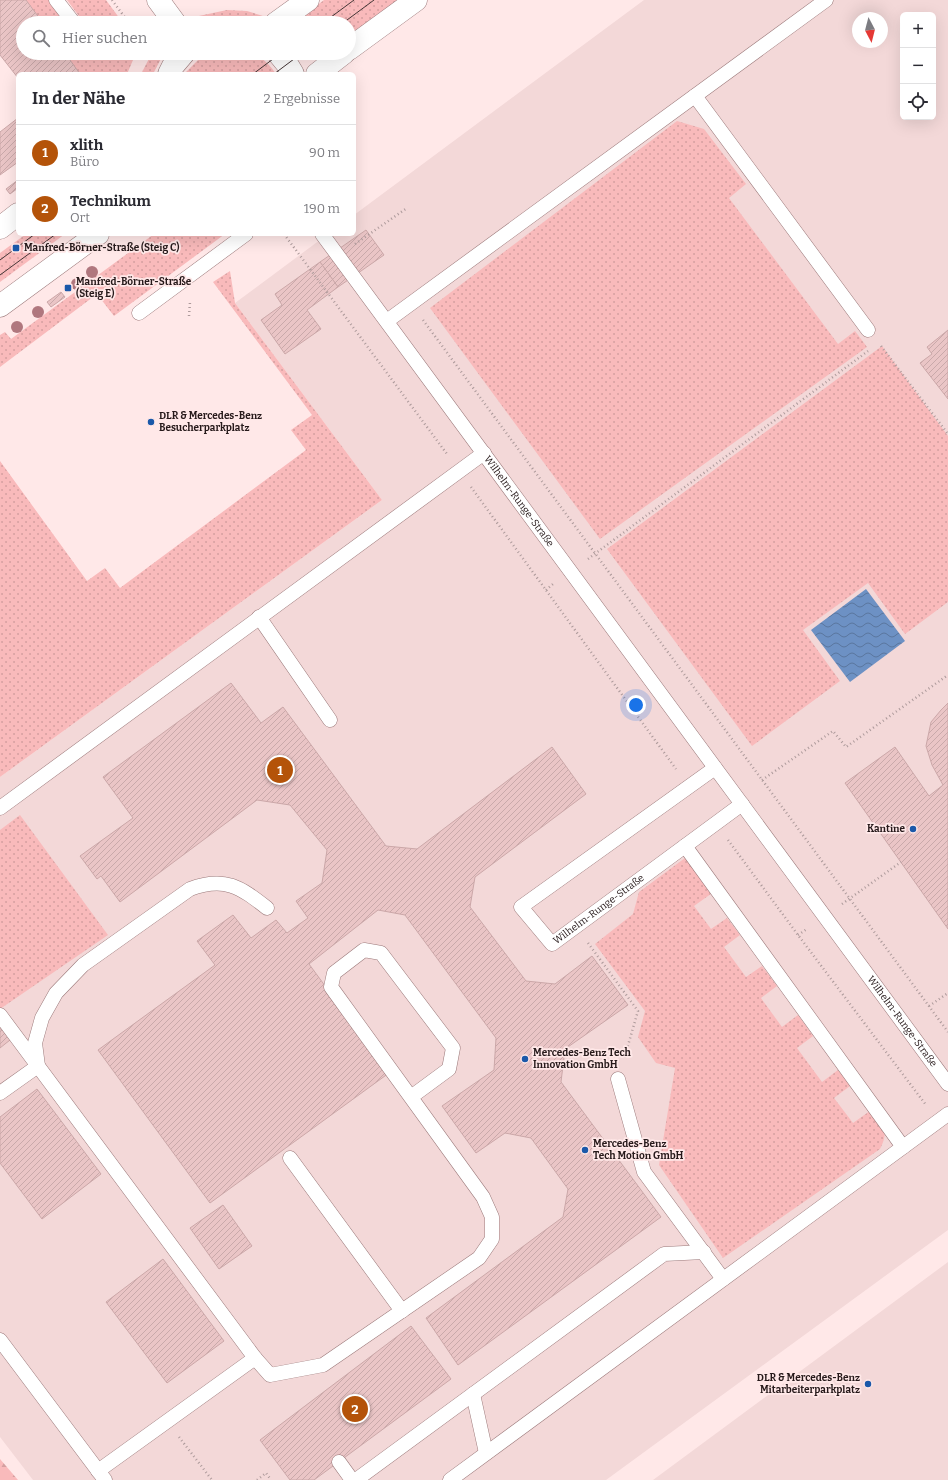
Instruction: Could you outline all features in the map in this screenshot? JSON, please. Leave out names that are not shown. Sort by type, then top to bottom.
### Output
[{"type":"street","points":[[158,0],[170,16]]},
{"type":"street","points":[[286,16],[308,0]]},
{"type":"street","points":[[356,44],[416,0]]},
{"type":"street","points":[[170,72],[178,60]]},
{"type":"street","points":[[284,60],[292,72]]},
{"type":"street","points":[[320,72],[335,60]]},
{"type":"street","points":[[0,228],[16,216]]},
{"type":"street","points":[[0,306],[95,236]]},
{"type":"lane","points":[[56,0],[69,16]]},
{"type":"lane","points":[[386,321],[826,0]]},
{"type":"lane","points":[[695,96],[868,330]]},
{"type":"lane","points":[[139,313],[243,236]]},
{"type":"lane","name":"Wilhelm-Runge-Straße","points":[[323,236],[948,1084]]},
{"type":"lane","points":[[0,808],[484,453]]},
{"type":"lane","points":[[259,617],[330,720]]},
{"type":"lane","name":"Wilhelm-Runge-Straße","points":[[715,768],[521,907],[552,944],[742,804]]},
{"type":"lane","points":[[685,846],[903,1148]]},
{"type":"lane","points":[[38,1066],[35,1043],[42,1018],[56,993],[83,965],[190,889],[204,884],[224,884],[244,890],[267,908]]},
{"type":"lane","points":[[0,1016],[255,1358],[270,1375],[323,1365],[479,1258],[492,1239],[492,1217],[483,1197],[331,987],[334,973],[364,950],[381,953],[453,1048],[449,1069],[411,1097]]},
{"type":"lane","points":[[0,1093],[38,1066]]},
{"type":"lane","points":[[618,1079],[644,1172],[723,1279]]},
{"type":"lane","points":[[450,1480],[943,1118]]},
{"type":"lane","points":[[290,1158],[402,1312]]},
{"type":"lane","points":[[356,1480],[664,1254],[704,1252]]},
{"type":"lane","points":[[0,1340],[102,1475],[167,1421],[255,1358]]},
{"type":"lane","points":[[474,1394],[486,1454]]},
{"type":"lane","points":[[339,1462],[352,1480]]},
{"type":"path","points":[[112,0],[124,16]]},
{"type":"path","points":[[338,256],[407,208]]},
{"type":"path","points":[[285,236],[689,787]]},
{"type":"path","points":[[411,304],[948,1032]]},
{"type":"path","points":[[868,330],[948,434]]},
{"type":"path","points":[[546,590],[878,344]]},
{"type":"path","points":[[762,780],[833,731],[846,747],[948,674]]},
{"type":"path","points":[[716,823],[798,935],[943,1118]]},
{"type":"path","points":[[850,899],[901,862]]},
{"type":"path","points":[[576,926],[638,1011],[618,1079]]},
{"type":"path","points":[[929,1006],[948,992]]},
{"type":"path","points":[[167,1421],[212,1480]]},
{"type":"path","points":[[257,1480],[266,1473],[271,1480]]},
{"type":"shaded area","points":[[644,0],[948,0],[948,1230],[606,1480],[33,1480],[0,1437],[0,777],[382,500],[235,303],[325,236],[356,236],[356,214]]},
{"type":"shaded area","name":"DLR & Mercedes-Benz Mitarbeiterparkplatz","points":[[948,1262],[948,1480],[653,1480]]},
{"type":"green space","points":[[26,0],[50,0],[63,16],[38,16]]},
{"type":"green space","points":[[67,0],[106,0],[118,16],[79,16]]},
{"type":"green space","points":[[324,0],[403,0],[356,35],[356,16],[303,16]]},
{"type":"green space","points":[[227,10],[247,11],[263,16],[199,16]]},
{"type":"green space","points":[[70,60],[133,60],[128,72],[79,72]]},
{"type":"green space","points":[[148,60],[160,60],[154,72],[142,72]]},
{"type":"green space","points":[[198,60],[264,60],[274,72],[186,72]]},
{"type":"green space","points":[[677,121],[704,129],[746,184],[729,198],[838,344],[855,331],[867,347],[600,539],[430,308]]},
{"type":"green space","points":[[23,236],[62,236],[0,282],[0,253]]},
{"type":"green space","points":[[151,236],[222,236],[114,316],[97,294],[0,367],[0,335],[5,332],[11,339]]},
{"type":"green space","points":[[230,271],[235,303],[382,500],[0,777],[0,461],[87,581],[105,568],[120,588],[306,450],[291,430],[312,415],[213,282]]},
{"type":"green space","points":[[882,346],[948,436],[948,602],[905,634],[868,583],[803,630],[840,681],[752,746],[607,549]]},
{"type":"green space","points":[[20,815],[108,935],[0,1009],[0,830]]},
{"type":"green space","points":[[685,858],[715,891],[694,906],[711,929],[727,918],[740,935],[724,947],[746,977],[762,966],[777,986],[761,998],[782,1027],[798,1015],[813,1036],[797,1048],[822,1082],[838,1070],[850,1086],[834,1098],[853,1123],[874,1108],[885,1132],[880,1149],[723,1258],[659,1165],[675,1068],[656,1063],[638,1037],[645,1011],[595,944],[633,914],[639,892]]},
{"type":"green space","points":[[0,1459],[18,1480],[0,1480]]},
{"type":"water","points":[[866,589],[905,641],[850,682],[811,630]]},
{"type":"building","points":[[0,0],[26,0],[38,16],[16,16],[16,60],[70,60],[79,72],[16,72],[16,75],[0,55]]},
{"type":"building","points":[[16,120],[16,163],[0,175],[0,132]]},
{"type":"building","points":[[16,182],[16,190],[10,194],[6,189]]},
{"type":"building","points":[[366,230],[384,255],[338,287],[320,262]]},
{"type":"building","points":[[320,262],[338,287],[307,310],[321,329],[285,354],[261,320],[282,305],[275,294]]},
{"type":"building","points":[[61,292],[65,297],[51,307],[47,302]]},
{"type":"building","points":[[948,330],[948,399],[920,363],[932,354],[927,347]]},
{"type":"building","points":[[231,683],[261,723],[283,707],[386,846],[417,849],[552,747],[586,794],[475,877],[470,907],[526,981],[555,984],[592,956],[628,1005],[565,1049],[561,1082],[661,1217],[458,1365],[426,1318],[563,1217],[568,1189],[531,1138],[505,1133],[476,1153],[442,1106],[494,1070],[496,1038],[405,915],[378,910],[309,964],[389,1073],[210,1203],[98,1050],[215,965],[197,941],[233,915],[251,938],[276,920],[287,933],[308,918],[296,901],[322,883],[327,850],[290,805],[257,800],[120,902],[101,876],[97,879],[80,856],[133,818],[103,777]]},
{"type":"building","name":"Kantine","points":[[948,703],[948,929],[845,783],[895,747],[929,796],[943,785],[932,765],[926,746],[931,722]]},
{"type":"building","points":[[0,1027],[10,1040],[0,1048]]},
{"type":"building","points":[[37,1089],[101,1174],[42,1219],[0,1163],[0,1117]]},
{"type":"building","points":[[223,1205],[252,1246],[219,1269],[190,1228]]},
{"type":"building","points":[[163,1259],[224,1341],[167,1383],[106,1302]]},
{"type":"building","points":[[411,1326],[451,1379],[314,1480],[290,1480],[260,1440]]},
{"type":"tram line","points":[[332,16],[354,0]]},
{"type":"tram line","points":[[352,16],[374,0]]},
{"type":"tram line","points":[[256,72],[272,60]]},
{"type":"tram line","points":[[277,72],[293,60]]},
{"type":"tram line","points":[[0,260],[32,236]]},
{"type":"tram line","points":[[0,275],[53,236]]},
{"type":"place","name":"Manfred-Börner-Straße (Steig C)","points":[[16,248]]},
{"type":"place","name":"Manfred-Börner-Straße (Steig E)","points":[[68,288]]},
{"type":"place","name":"DLR & Mercedes-Benz Besucherparkplatz","points":[[151,422]]},
{"type":"place","name":"xlith","points":[[280,770]]},
{"type":"place","name":"Kantine","points":[[913,829]]},
{"type":"place","name":"Mercedes-Benz Tech Innovation GmbH","points":[[525,1059]]},
{"type":"place","name":"Mercedes-Benz Tech Motion GmbH","points":[[585,1150]]},
{"type":"place","name":"DLR & Mercedes-Benz Mitarbeiterparkplatz","points":[[868,1384]]},
{"type":"place","name":"Technikum","points":[[355,1409]]}]
